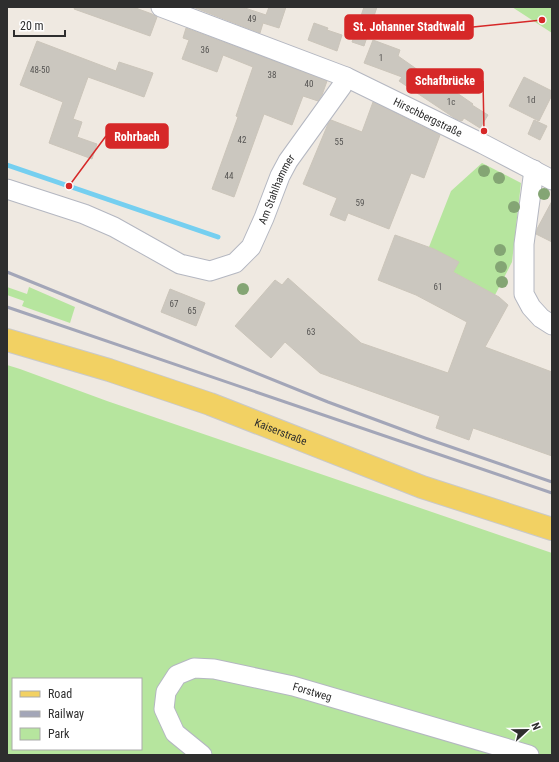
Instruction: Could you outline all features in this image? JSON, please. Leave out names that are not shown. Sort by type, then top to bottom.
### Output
[{"type":"main road","name":"Kaiserstraße","points":[[7,340],[108,370],[210,404],[422,487],[552,529]]},
{"type":"street","points":[[164,8],[346,76]]},
{"type":"street","name":"Hirschbergstraße","points":[[346,76],[552,180]]},
{"type":"street","name":"Am Stahlhammer","points":[[7,189],[84,214],[114,227],[180,264],[210,271],[235,263],[251,247],[288,160],[342,86],[346,76]]},
{"type":"street","points":[[534,170],[524,244],[524,294],[531,306],[541,318],[552,325]]},
{"type":"street","name":"Forstweg","points":[[197,752],[175,733],[164,710],[166,692],[177,675],[194,668],[214,669],[293,686],[529,755]]},
{"type":"green space","points":[[512,7],[552,7],[552,33]]},
{"type":"green space","points":[[482,163],[521,183],[512,262],[495,295],[453,272],[458,262],[429,247],[451,191]]},
{"type":"green space","points":[[7,287],[27,294],[29,287],[75,307],[70,323],[22,306],[24,301],[7,295]]},
{"type":"green space","points":[[7,365],[107,401],[552,553],[552,755],[7,755]]},
{"type":"building","points":[[75,7],[133,7],[157,17],[150,36],[74,9]]},
{"type":"building","points":[[193,7],[242,7],[266,15],[269,7],[286,7],[279,28],[263,23],[260,33]]},
{"type":"building","points":[[364,7],[377,7],[364,46],[352,42]]},
{"type":"building","points":[[314,23],[328,28],[327,30],[342,35],[337,51],[308,40]]},
{"type":"building","points":[[186,28],[327,81],[318,101],[303,96],[292,125],[264,114],[234,197],[212,189],[238,117],[236,116],[253,67],[223,55],[217,72],[182,59],[189,40],[183,38]]},
{"type":"building","points":[[373,40],[400,50],[398,56],[418,70],[416,72],[438,87],[441,82],[488,115],[480,128],[464,118],[462,121],[456,119],[399,81],[402,77],[364,63]]},
{"type":"building","points":[[37,41],[116,71],[119,62],[153,73],[144,97],[88,77],[73,119],[82,122],[77,137],[97,144],[92,159],[49,143],[63,102],[20,85]]},
{"type":"building","points":[[524,77],[552,91],[552,95],[539,121],[509,106]]},
{"type":"building","points":[[373,102],[440,135],[424,178],[411,173],[389,229],[348,213],[345,221],[330,215],[337,198],[303,184],[331,120],[362,132]]},
{"type":"building","points":[[534,120],[547,126],[540,140],[528,134]]},
{"type":"building","points":[[552,201],[552,242],[536,234],[537,229]]},
{"type":"building","points":[[395,235],[434,249],[459,262],[453,272],[499,297],[508,305],[485,347],[552,372],[552,456],[473,428],[469,440],[436,428],[440,416],[320,373],[285,342],[271,358],[235,326],[275,280],[282,285],[288,278],[361,343],[448,373],[467,322],[416,295],[378,280]]},
{"type":"building","points":[[170,289],[205,303],[196,326],[161,312]]},
{"type":"waterway","points":[[7,165],[218,237]]},
{"type":"railway","points":[[7,272],[328,402],[425,438],[552,482]]},
{"type":"railway","points":[[7,307],[552,493]]},
{"type":"place","name":"St. Johanner Stadtwald","points":[[542,20]]},
{"type":"place","name":"Schafbrücke","points":[[484,131]]},
{"type":"place","name":"Rohrbach","points":[[69,186]]}]
